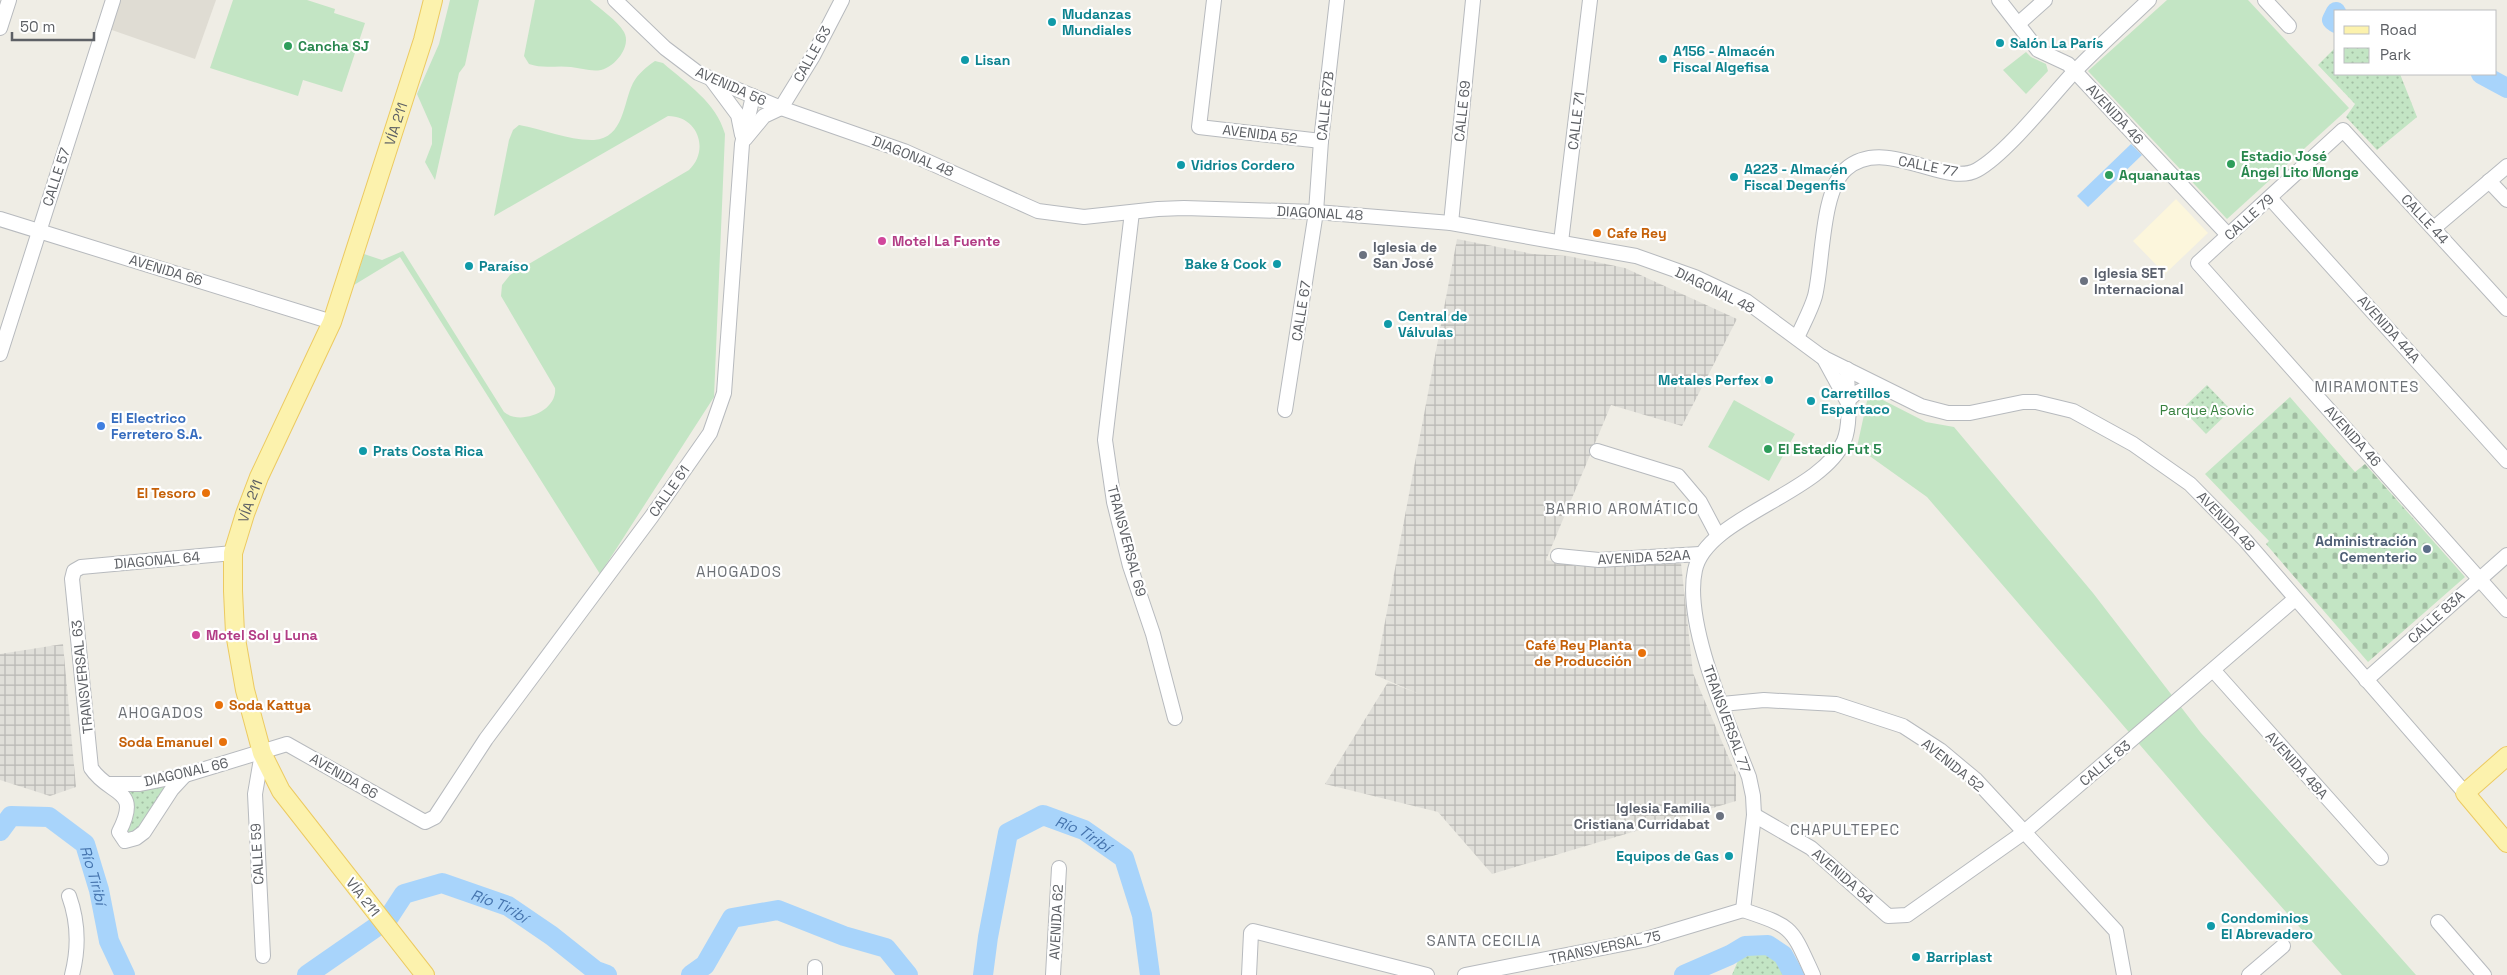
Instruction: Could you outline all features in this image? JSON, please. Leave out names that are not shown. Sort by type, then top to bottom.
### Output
[{"type":"main road","name":"VÍA 211","points":[[425,975],[281,791],[262,753],[245,690],[235,633],[233,553],[259,477],[332,322],[423,40],[433,0]]},
{"type":"main road","points":[[2465,793],[2507,756]]},
{"type":"main road","name":"AVENIDA 48","points":[[2465,793],[2507,843]]},
{"type":"street","points":[[0,28],[9,0]]},
{"type":"street","name":"CALLE 57","points":[[0,354],[113,0]]},
{"type":"street","name":"AVENIDA 56","points":[[616,0],[685,65],[712,80],[781,108]]},
{"type":"street","name":"CALLE 63","points":[[781,108],[813,56],[842,0]]},
{"type":"street","name":"AVENIDA 52","points":[[1214,0],[1199,127],[1321,141]]},
{"type":"street","name":"CALLE 67B","points":[[1316,212],[1321,141],[1337,0]]},
{"type":"street","name":"CALLE 69","points":[[1451,223],[1473,0]]},
{"type":"street","name":"CALLE 71","points":[[1561,242],[1590,0]]},
{"type":"street","name":"AVENIDA 46","points":[[1999,0],[2038,50],[2059,58],[2075,71],[2228,235]]},
{"type":"street","points":[[2018,24],[2045,0]]},
{"type":"street","name":"CALLE 77","points":[[1797,338],[1814,296],[1825,228],[1835,183],[1846,169],[1863,160],[1882,158],[1904,160],[1956,173],[1976,171],[2000,152],[2075,71],[2149,0]]},
{"type":"street","points":[[2265,0],[2289,26]]},
{"type":"street","points":[[712,80],[738,115],[742,144]]},
{"type":"street","name":"CALLE 61","points":[[425,822],[435,817],[486,739],[652,516],[710,433],[724,394],[742,144],[753,96]]},
{"type":"street","points":[[742,144],[749,132],[764,116],[781,108]]},
{"type":"street","name":"DIAGONAL 48","points":[[781,108],[904,151],[1038,211],[1084,217],[1184,208],[1316,212],[1451,223],[1636,256],[1695,277],[1746,301],[1822,357],[1847,370]]},
{"type":"street","name":"CALLE 79","points":[[2198,263],[2343,130]]},
{"type":"street","name":"CALLE 44","points":[[2343,130],[2507,309]]},
{"type":"street","points":[[2434,228],[2507,166]]},
{"type":"street","points":[[2489,181],[2507,200]]},
{"type":"street","name":"AVENIDA 44A","points":[[2270,198],[2507,461]]},
{"type":"street","name":"TRANSVERSAL 69","points":[[1132,212],[1105,440],[1114,502],[1130,566],[1153,634],[1175,718]]},
{"type":"street","name":"CALLE 67","points":[[1285,410],[1316,212]]},
{"type":"street","name":"AVENIDA 66","points":[[0,219],[332,322]]},
{"type":"street","name":"AVENIDA 46","points":[[2198,263],[2507,610]]},
{"type":"street","points":[[1822,357],[1847,401]]},
{"type":"street","points":[[1700,554],[1718,536],[1830,462],[1844,440],[1847,428],[1847,370]]},
{"type":"street","name":"AVENIDA 48","points":[[1847,370],[1921,406],[1948,413],[1987,410],[2022,402],[2049,404],[2073,411],[2133,444],[2190,484],[2245,540],[2465,793]]},
{"type":"street","points":[[1847,401],[1856,393],[1874,384]]},
{"type":"street","points":[[1597,451],[1678,476],[1700,502],[1718,536]]},
{"type":"street","name":"DIAGONAL 64","points":[[81,567],[233,553]]},
{"type":"street","name":"AVENIDA 52AA","points":[[1558,556],[1599,560],[1700,554]]},
{"type":"street","name":"TRANSVERSAL 77","points":[[1700,554],[1694,570],[1694,603],[1703,653],[1748,777],[1753,796],[1754,815],[1742,910]]},
{"type":"street","name":"CALLE 83A","points":[[2366,680],[2507,556]]},
{"type":"street","name":"TRANSVERSAL 63","points":[[81,567],[74,571],[72,578],[91,768],[96,775],[109,784],[128,803],[127,816],[119,832],[125,840],[136,838],[144,832],[172,789],[185,775]]},
{"type":"street","name":"CALLE 83","points":[[1907,915],[2024,833],[2214,671],[2295,599]]},
{"type":"street","name":"AVENIDA 48A","points":[[2214,671],[2381,858]]},
{"type":"street","name":"AVENIDA 52","points":[[1722,704],[1764,700],[1836,704],[1903,726],[1940,750],[1976,780],[2116,931],[2124,975]]},
{"type":"street","name":"AVENIDA 66","points":[[262,753],[282,744],[288,744],[425,822]]},
{"type":"street","name":"DIAGONAL 66","points":[[109,784],[140,784],[185,775],[262,753]]},
{"type":"street","name":"CALLE 59","points":[[262,753],[255,794],[263,956]]},
{"type":"street","name":"AVENIDA 54","points":[[1754,815],[1811,848],[1888,916],[1907,915]]},
{"type":"street","name":"AVENIDA 62","points":[[1053,975],[1058,868]]},
{"type":"street","points":[[69,896],[76,917],[77,940],[72,975]]},
{"type":"street","points":[[1742,910],[1786,926],[1798,942],[1813,975]]},
{"type":"street","name":"TRANSVERSAL 75","points":[[1465,975],[1642,940],[1742,910]]},
{"type":"street","points":[[2438,922],[2484,975]]},
{"type":"street","points":[[1249,975],[1252,931],[1427,975]]},
{"type":"street","points":[[2249,975],[2283,946]]},
{"type":"shaded area","points":[[119,0],[216,0],[195,59],[109,29]]},
{"type":"shaded area","points":[[2176,199],[2208,233],[2165,274],[2133,241]]},
{"type":"shaded area","points":[[1457,239],[1533,254],[1568,256],[1625,268],[1737,319],[1682,426],[1611,405],[1546,560],[1577,566],[1681,563],[1693,673],[1736,775],[1736,801],[1492,874],[1438,812],[1325,784],[1388,682],[1417,693],[1375,675]]},
{"type":"shaded area","points":[[63,644],[76,787],[50,796],[0,780],[0,654]]},
{"type":"green space","name":"Cancha SJ","points":[[233,0],[307,0],[335,9],[334,13],[365,23],[342,92],[303,80],[298,96],[210,68]]},
{"type":"green space","points":[[450,0],[479,0],[465,65],[459,73],[435,180],[425,162],[432,144],[432,128],[417,94],[439,44]]},
{"type":"green space","points":[[535,0],[590,0],[613,19],[624,32],[626,43],[621,55],[612,65],[601,70],[529,64],[524,56]]},
{"type":"green space","name":"Estadio José Ángel Lito Monge","points":[[2167,0],[2248,0],[2349,108],[2227,219],[2088,71]]},
{"type":"green space","points":[[2334,49],[2334,75],[2400,75],[2417,117],[2377,150],[2346,117],[2355,104],[2318,65]]},
{"type":"green space","points":[[2026,52],[2031,57],[2046,64],[2048,71],[2026,94],[2003,70]]},
{"type":"green space","points":[[655,61],[663,63],[700,94],[715,112],[725,134],[714,397],[600,574],[400,257],[354,285],[364,254],[382,260],[403,251],[504,412],[511,416],[528,417],[544,409],[551,403],[555,388],[501,296],[502,285],[510,275],[689,170],[699,153],[698,136],[687,122],[668,116],[494,216],[509,140],[513,130],[519,125],[576,139],[594,140],[604,138],[617,126],[633,83],[642,71]]},
{"type":"green space","name":"Parque Asovic","points":[[2207,385],[2231,410],[2206,434],[2182,409]]},
{"type":"green space","points":[[1873,395],[1926,422],[1954,427],[2093,593],[2201,733],[2416,975],[2342,975],[2207,823],[1927,497],[1857,447],[1867,401]]},
{"type":"green space","points":[[2290,397],[2355,472],[2365,464],[2465,577],[2368,662],[2266,544],[2269,541],[2205,474]]},
{"type":"green space","points":[[1734,400],[1795,434],[1769,481],[1708,447]]},
{"type":"green space","points":[[174,781],[142,830],[128,838],[120,789]]},
{"type":"green space","points":[[1742,951],[1765,952],[1776,957],[1789,975],[1732,975]]},
{"type":"water","name":"Aquanautas","points":[[2131,144],[2142,155],[2088,207],[2077,196]]},
{"type":"waterway","points":[[2334,16],[2332,20],[2334,22]]},
{"type":"waterway","points":[[2483,75],[2507,88]]},
{"type":"waterway","name":"Río Tiribí","points":[[983,975],[988,937],[1008,833],[1043,815],[1084,830],[1124,858],[1142,915],[1150,975]]},
{"type":"waterway","name":"Río Tiribí","points":[[0,831],[11,816],[49,817],[85,844],[99,890],[109,941],[125,975]]},
{"type":"waterway","name":"Río Tiribí","points":[[389,917],[404,894],[442,883],[508,906],[552,936],[596,971],[607,975]]},
{"type":"waterway","name":"Río Tiribí","points":[[691,975],[705,965],[732,918],[778,910],[844,936],[886,948],[908,975]]},
{"type":"waterway","name":"Río Tiribí","points":[[307,975],[379,925]]},
{"type":"waterway","name":"Río Tiribí","points":[[1684,975],[1730,955],[1745,946],[1768,945],[1783,955],[1794,975]]},
{"type":"place","name":"Mudanzas Mundiales","points":[[1052,22]]},
{"type":"place","name":"Salón La París","points":[[2000,43]]},
{"type":"place","name":"Cancha SJ","points":[[288,46]]},
{"type":"place","name":"A156 - Almacén Fiscal Algefisa","points":[[1663,59]]},
{"type":"place","name":"Lisan","points":[[965,60]]},
{"type":"place","name":"Estadio José Ángel Lito Monge","points":[[2231,164]]},
{"type":"place","name":"Vidrios Cordero","points":[[1181,165]]},
{"type":"place","name":"Aquanautas","points":[[2109,175]]},
{"type":"place","name":"A223 - Almacén Fiscal Degenfis","points":[[1734,177]]},
{"type":"place","name":"Cafe Rey","points":[[1597,233]]},
{"type":"place","name":"Motel La Fuente","points":[[882,241]]},
{"type":"place","name":"Iglesia de San José","points":[[1363,255]]},
{"type":"place","name":"Bake & Cook","points":[[1277,264]]},
{"type":"place","name":"Paraíso","points":[[469,266]]},
{"type":"place","name":"Iglesia SET Internacional","points":[[2084,281]]},
{"type":"place","name":"Central de Válvulas","points":[[1388,324]]},
{"type":"place","name":"Metales Perfex","points":[[1769,380]]},
{"type":"place","name":"Carretillos Espartaco","points":[[1811,401]]},
{"type":"place","name":"El Electrico Ferretero S.A.","points":[[101,426]]},
{"type":"place","name":"El Estadio Fut 5","points":[[1768,449]]},
{"type":"place","name":"Prats Costa Rica","points":[[363,451]]},
{"type":"place","name":"El Tesoro","points":[[206,493]]},
{"type":"place","name":"Administración Cementerio","points":[[2427,549]]},
{"type":"place","name":"Motel Sol y Luna","points":[[196,635]]},
{"type":"place","name":"Café Rey Planta de Producción","points":[[1642,653]]},
{"type":"place","name":"Soda Kattya","points":[[219,705]]},
{"type":"place","name":"Soda Emanuel","points":[[223,742]]},
{"type":"place","name":"Iglesia Familia Cristiana Curridabat","points":[[1720,816]]},
{"type":"place","name":"Equipos de Gas","points":[[1729,856]]},
{"type":"place","name":"Condominios El Abrevadero","points":[[2211,926]]},
{"type":"place","name":"Barriplast","points":[[1916,957]]},
{"type":"district","name":"MIRAMONTES","points":[[2367,386]]},
{"type":"district","name":"BARRIO AROMÁTICO","points":[[1622,508]]},
{"type":"district","name":"AHOGADOS","points":[[739,571]]},
{"type":"district","name":"AHOGADOS","points":[[161,712]]},
{"type":"district","name":"CHAPULTEPEC","points":[[1845,829]]},
{"type":"district","name":"SANTA CECILIA","points":[[1484,940]]}]
